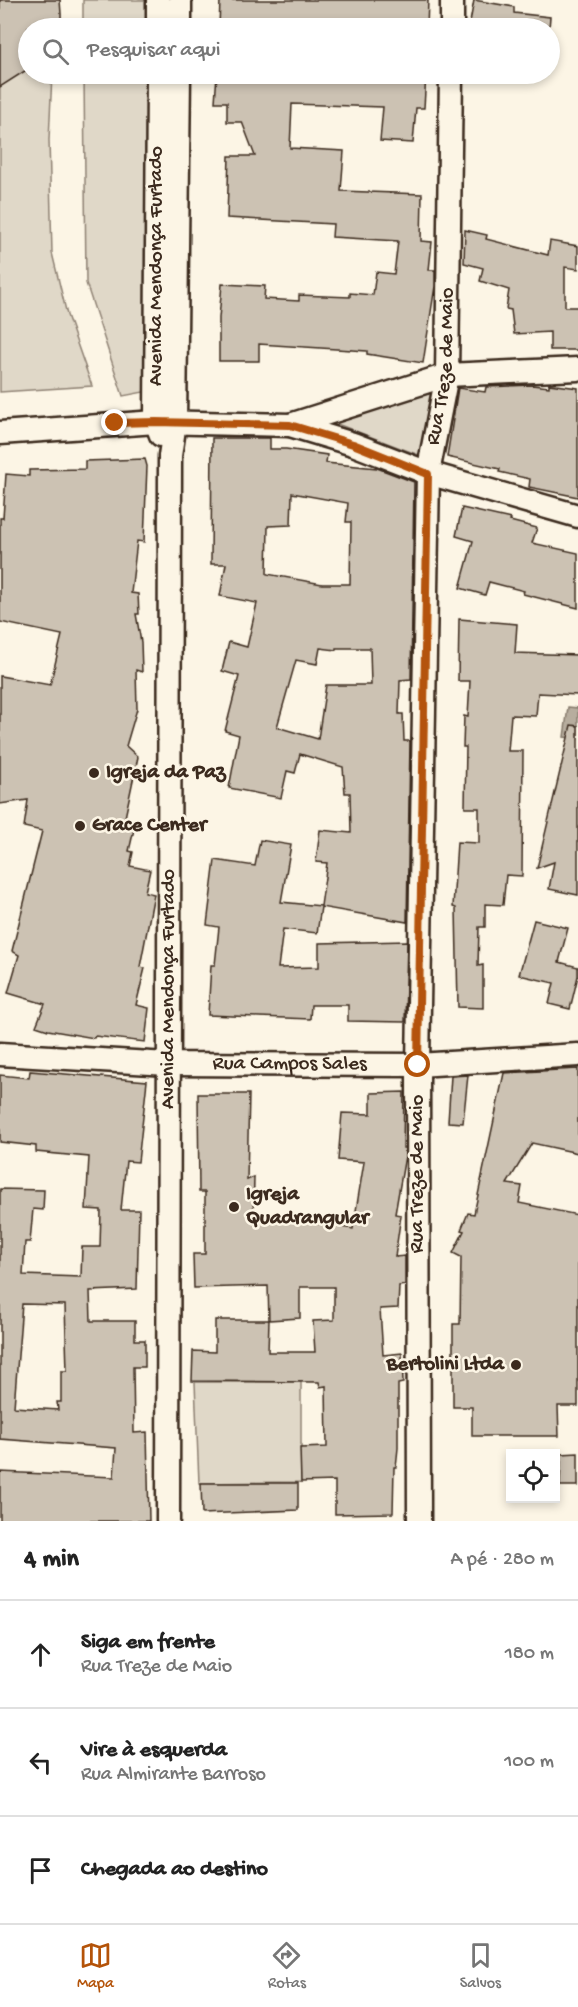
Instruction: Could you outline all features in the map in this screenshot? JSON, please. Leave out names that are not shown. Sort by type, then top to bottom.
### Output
[{"type":"street","points":[[158,0],[158,18]]},
{"type":"street","points":[[180,0],[180,18]]},
{"type":"street","points":[[452,0],[452,18]]},
{"type":"street","name":"Avenida Mendonça Furtado","points":[[158,84],[166,422],[170,456],[168,1521]]},
{"type":"street","name":"Avenida Mendonça Furtado","points":[[166,422],[179,84]]},
{"type":"street","name":"Rua Treze de Maio","points":[[419,1521],[418,1065],[428,474],[447,375],[451,84]]},
{"type":"street","points":[[290,425],[447,375],[578,369]]},
{"type":"street","points":[[0,433],[166,422],[290,425],[353,444],[428,474],[578,516]]},
{"type":"street","name":"Rua Campos Sales","points":[[0,1054],[168,1064],[418,1065],[578,1055]]},
{"type":"shaded area","points":[[0,0],[60,0],[61,18],[18,18],[18,84],[52,84],[49,140],[52,253],[67,315],[92,386],[0,392]]},
{"type":"shaded area","points":[[83,0],[148,0],[148,18],[83,18]]},
{"type":"shaded area","points":[[84,84],[147,84],[144,392],[123,396],[86,283]]},
{"type":"shaded area","points":[[437,392],[432,460],[316,416]]},
{"type":"shaded area","points":[[568,707],[578,708],[578,739],[564,737]]},
{"type":"shaded area","points":[[195,1382],[301,1382],[301,1482],[199,1483]]},
{"type":"building","points":[[0,0],[60,0],[61,18],[18,18],[18,75],[0,87]]},
{"type":"building","points":[[220,0],[428,0],[427,18],[219,18]]},
{"type":"building","points":[[474,0],[514,7],[514,13],[550,17],[550,18],[471,18]]},
{"type":"building","points":[[216,84],[425,84],[424,108],[416,108],[413,143],[380,141],[383,107],[292,104],[290,148],[344,151],[341,191],[422,194],[421,241],[432,242],[429,270],[435,270],[435,286],[423,363],[367,354],[367,351],[259,344],[259,361],[219,361],[222,284],[265,286],[264,299],[299,301],[299,295],[350,297],[350,293],[373,295],[376,272],[394,274],[398,241],[332,237],[333,224],[227,218],[229,156],[255,156],[242,122],[227,122],[227,102],[215,102]]},
{"type":"building","points":[[465,230],[487,235],[486,239],[548,255],[550,241],[578,246],[578,269],[565,267],[565,307],[578,307],[578,350],[550,350],[550,332],[514,334],[511,310],[506,309],[509,290],[480,281],[483,268],[464,263]]},
{"type":"building","points":[[549,384],[578,388],[578,497],[529,487],[530,479],[499,472],[500,469],[447,457],[458,388],[485,392],[486,387],[532,385],[549,387]]},
{"type":"building","points":[[212,438],[270,438],[270,449],[327,455],[326,463],[377,468],[414,482],[411,679],[400,680],[399,714],[403,714],[404,741],[410,741],[407,922],[321,907],[317,933],[283,929],[278,968],[319,967],[319,943],[407,941],[405,1022],[348,1021],[348,1005],[311,1005],[310,1019],[208,1015],[211,965],[215,965],[219,927],[207,925],[215,860],[255,866],[260,840],[291,845],[281,902],[321,906],[327,863],[316,862],[320,830],[351,833],[350,793],[345,793],[343,767],[300,754],[295,773],[287,771],[281,798],[229,788],[239,735],[225,731],[239,676],[222,671],[229,642],[247,647],[257,603],[220,596],[226,564],[211,564]],"holes":[[[292,493],[348,503],[346,522],[351,522],[350,584],[322,584],[267,574],[268,526],[291,525]],[[320,648],[336,650],[336,648],[370,648],[371,685],[326,685],[318,739],[277,727],[296,660],[317,664]]]},
{"type":"building","points":[[145,459],[147,466],[144,542],[137,541],[131,593],[138,594],[139,614],[136,614],[141,642],[142,672],[136,670],[137,709],[126,746],[138,757],[124,822],[135,825],[129,851],[133,852],[130,866],[150,870],[145,892],[154,894],[140,967],[145,968],[136,1005],[149,1008],[145,1042],[95,1036],[94,1038],[36,1026],[45,1004],[8,993],[19,955],[12,951],[42,831],[24,827],[28,800],[0,804],[0,676],[50,685],[62,635],[0,622],[0,518],[3,518],[6,474],[29,476],[29,470],[85,469],[85,461]]},
{"type":"building","points":[[462,508],[511,519],[510,521],[537,528],[532,543],[578,553],[578,608],[523,594],[524,591],[489,582],[485,595],[460,588],[473,541],[456,536]]},
{"type":"building","points":[[459,619],[517,624],[515,653],[578,655],[578,695],[538,693],[536,716],[511,715],[508,751],[523,751],[522,876],[506,875],[503,905],[485,904],[485,927],[479,927],[478,966],[483,965],[483,1008],[458,1007],[456,908],[453,907],[457,842],[479,843],[479,808],[465,808],[464,716],[468,717],[470,681],[458,681]]},
{"type":"building","points":[[571,725],[578,726],[578,895],[549,889],[554,862],[537,868]]},
{"type":"building","points":[[534,920],[568,928],[559,962],[578,967],[570,1009],[549,1004],[554,983],[519,975]]},
{"type":"building","points":[[578,1069],[578,1153],[532,1143],[507,1184],[522,1186],[519,1203],[578,1215],[578,1406],[558,1406],[559,1436],[472,1436],[472,1407],[453,1407],[453,1324],[460,1324],[461,1257],[453,1253],[464,1231],[461,1230],[468,1213],[474,1214],[504,1073]]},
{"type":"building","points":[[30,1071],[147,1081],[138,1162],[126,1161],[121,1210],[139,1210],[137,1289],[90,1291],[91,1321],[135,1321],[135,1340],[145,1340],[145,1367],[133,1367],[134,1433],[147,1432],[149,1521],[0,1521],[0,1472],[114,1477],[116,1448],[0,1439],[0,1189],[44,1190],[43,1210],[33,1209],[30,1242],[25,1242],[23,1275],[81,1277],[82,1247],[100,1247],[101,1210],[86,1209],[89,1157],[36,1152],[36,1146],[0,1142],[0,1075],[29,1078]],"holes":[[[22,1304],[65,1305],[67,1371],[61,1371],[61,1402],[57,1402],[58,1410],[14,1407]]]},
{"type":"building","points":[[468,1075],[463,1123],[448,1122],[451,1076]]},
{"type":"building","points":[[404,1092],[403,1148],[405,1148],[405,1156],[395,1214],[401,1215],[395,1257],[405,1256],[405,1285],[399,1286],[398,1308],[380,1309],[383,1355],[402,1353],[403,1383],[398,1384],[398,1448],[396,1467],[394,1467],[393,1513],[335,1514],[335,1481],[301,1482],[300,1448],[327,1447],[326,1386],[320,1387],[319,1382],[192,1381],[193,1351],[215,1352],[215,1320],[269,1320],[268,1286],[194,1288],[193,1254],[205,1254],[205,1192],[199,1192],[198,1094],[249,1094],[247,1180],[254,1177],[253,1221],[302,1221],[353,1229],[364,1162],[338,1160],[342,1113],[371,1114],[371,1093]],"holes":[[[300,1287],[334,1287],[334,1320],[313,1321],[315,1352],[268,1352],[269,1320],[300,1318]]]},
{"type":"building","points":[[578,1453],[578,1486],[560,1486],[561,1454]]},
{"type":"building","points":[[201,1483],[298,1483],[298,1510],[202,1514]]},
{"type":"place","name":"Igreja da Paz","points":[[94,773]]},
{"type":"place","name":"Grace Center","points":[[80,826]]},
{"type":"place","name":"Igreja Quadrangular","points":[[234,1207]]},
{"type":"place","name":"Bertolini Ltda","points":[[516,1365]]},
{"type":"route","points":[[115,423],[290,425],[353,444],[428,474],[418,1065]]}]
